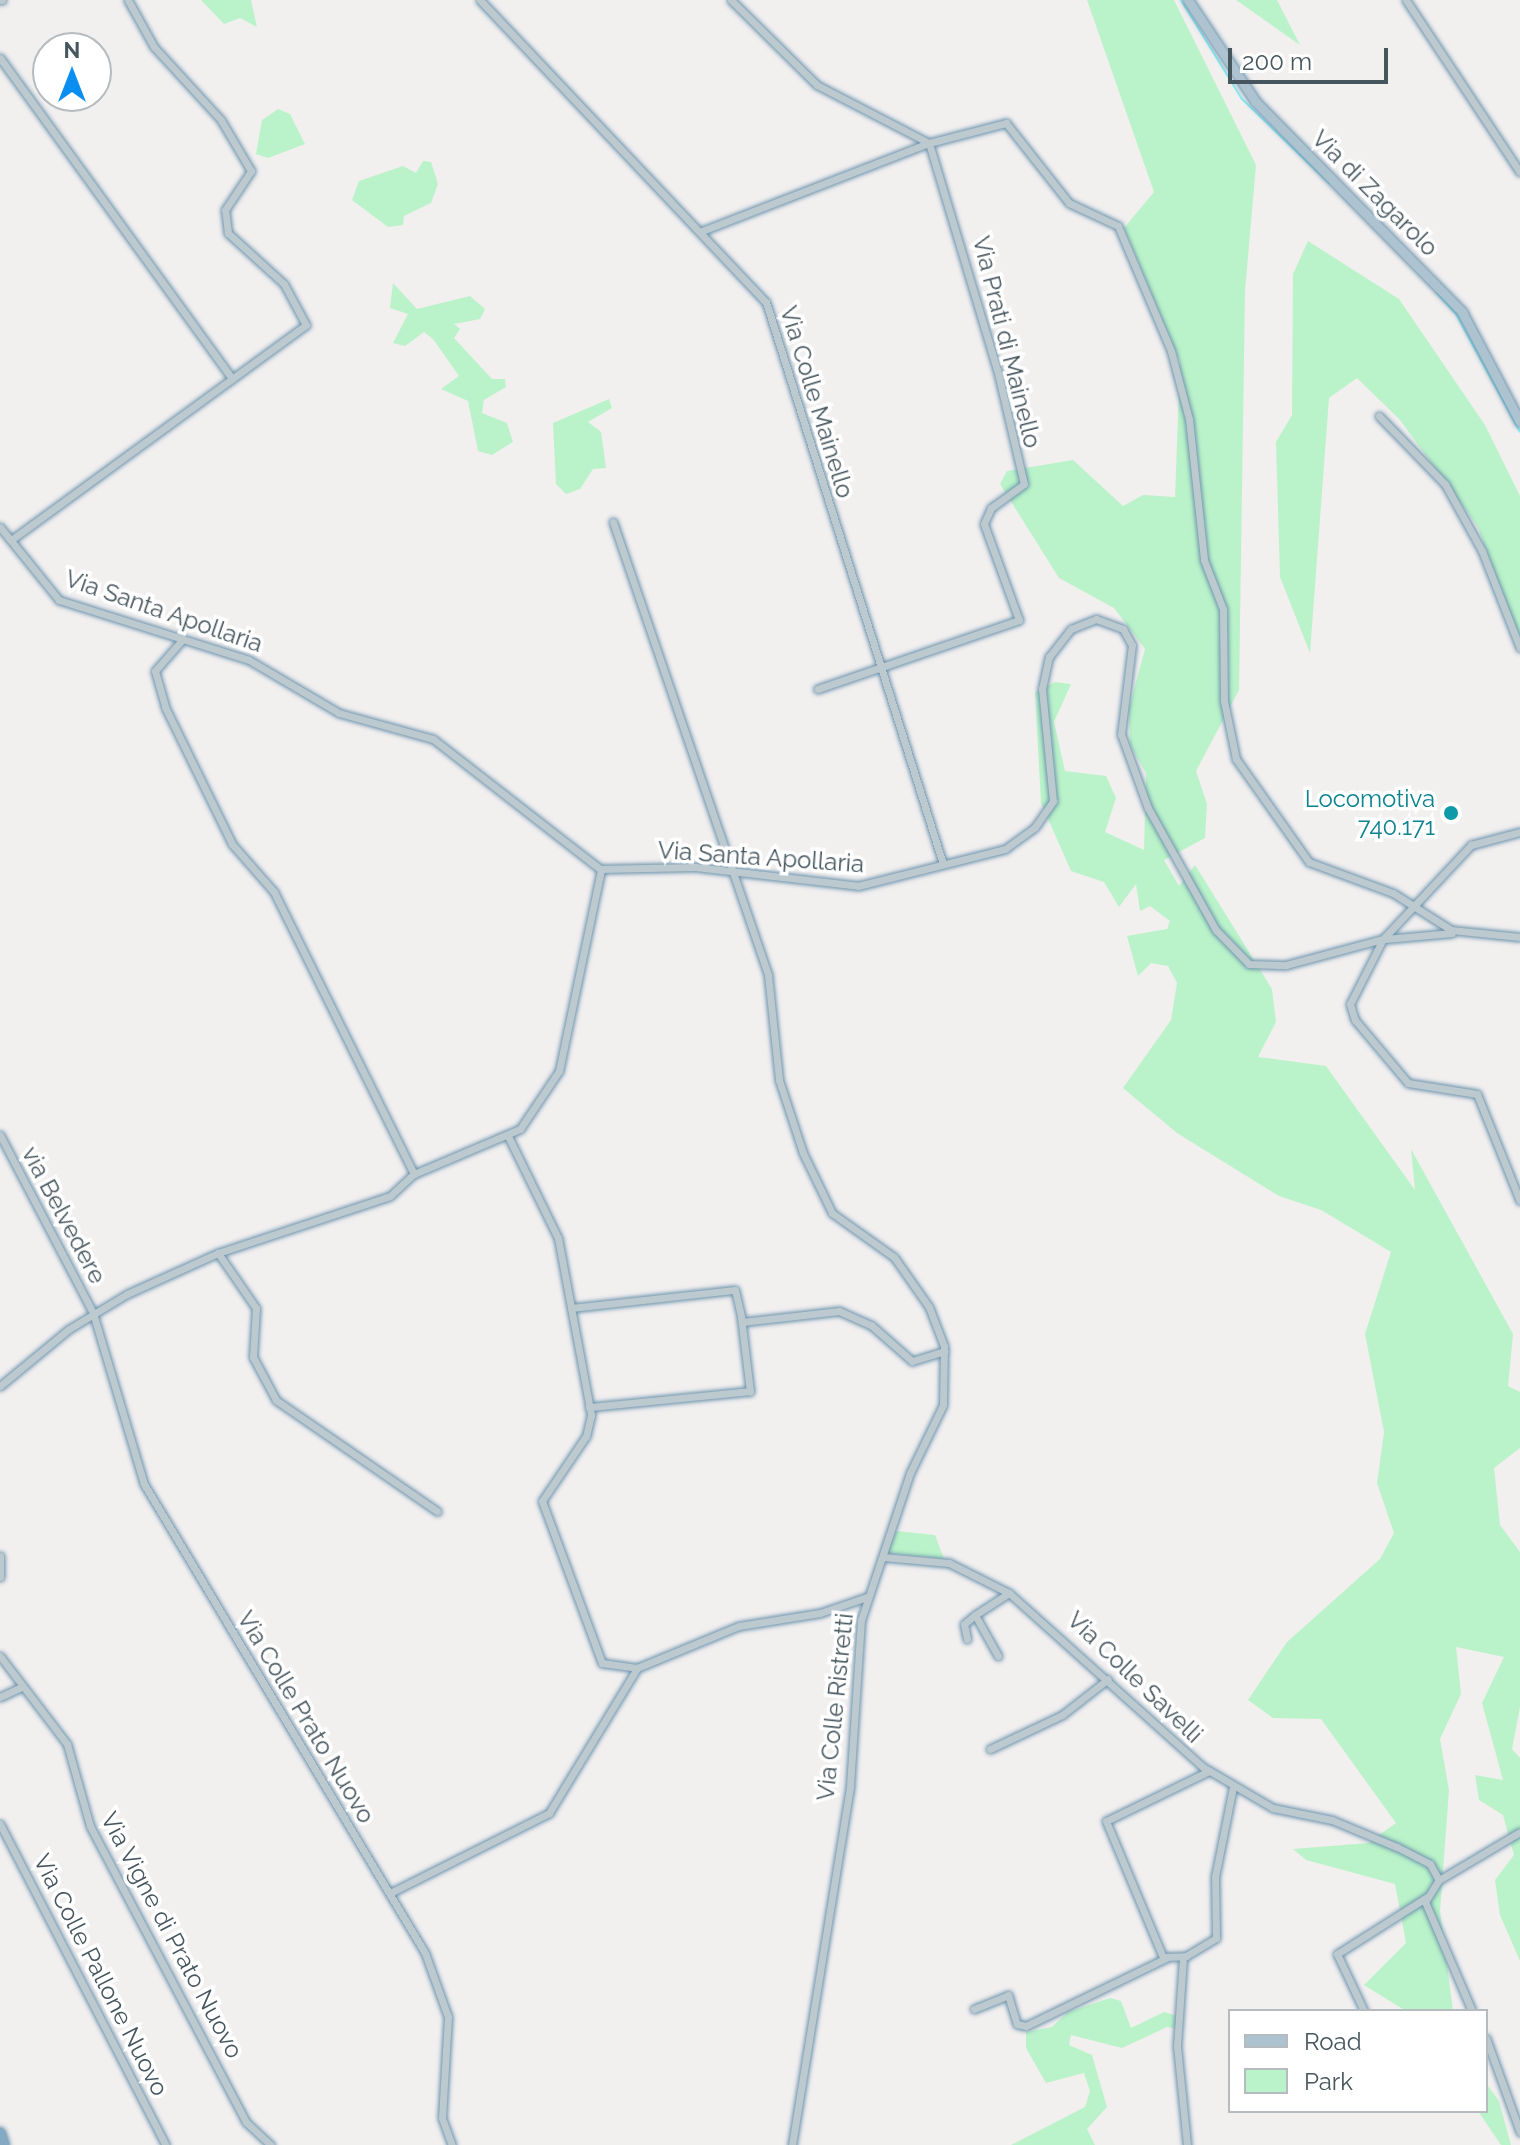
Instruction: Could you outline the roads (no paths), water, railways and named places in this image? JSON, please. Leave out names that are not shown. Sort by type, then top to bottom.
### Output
[{"type":"highway","points":[[0,2133],[4,2145]]},
{"type":"main road","name":"Via di Zagarolo","points":[[1188,0],[1255,101],[1462,312],[1520,422]]},
{"type":"street","points":[[11,540],[232,379],[306,321],[280,280],[231,240],[224,211],[251,171],[223,123],[154,47],[128,0]]},
{"type":"street","name":"Via Colle Mainello","points":[[480,0],[702,231],[767,306],[877,670],[943,864]]},
{"type":"street","points":[[731,0],[817,85],[929,143]]},
{"type":"street","points":[[1406,0],[1520,172]]},
{"type":"street","points":[[0,58],[232,379]]},
{"type":"street","points":[[702,231],[929,143],[1005,122],[1069,203],[1096,211],[1124,234],[1189,419],[1204,560],[1223,609],[1224,701],[1236,759],[1290,826],[1306,859],[1474,934]]},
{"type":"street","name":"Via Prati di Mainello","points":[[877,670],[1019,619],[984,520],[1024,483],[929,143]]},
{"type":"street","points":[[1379,416],[1445,484],[1482,551],[1520,648]]},
{"type":"street","name":"Via Colle Ristretti","points":[[613,522],[703,774],[727,871],[768,975],[779,1080],[814,1179],[841,1222],[894,1257],[929,1307],[945,1351],[943,1405],[867,1597],[850,1787],[832,1864],[816,2023],[792,2145]]},
{"type":"street","name":"Via Santa Apollaria","points":[[0,527],[59,600],[262,665],[339,713],[433,739],[601,870],[727,871],[858,886],[1005,849],[1049,810],[1056,775],[1042,689],[1046,667],[1071,629],[1104,620],[1123,629],[1132,645],[1121,720],[1129,765],[1173,856],[1236,955],[1257,966],[1286,965],[1383,939],[1471,845],[1520,832]]},
{"type":"street","points":[[182,640],[155,670],[165,707],[232,844],[274,892],[414,1174]]},
{"type":"street","points":[[817,689],[877,670]]},
{"type":"street","points":[[0,1386],[93,1313],[218,1253],[390,1196],[414,1174],[508,1136],[527,1122],[559,1071],[601,870]]},
{"type":"street","points":[[1520,937],[1474,934],[1383,939],[1350,1004],[1355,1020],[1408,1083],[1477,1094],[1520,1201]]},
{"type":"street","name":"via Belvedere","points":[[0,1135],[93,1313]]},
{"type":"street","points":[[508,1136],[558,1238],[589,1407],[589,1431],[545,1490],[543,1507],[602,1663],[637,1668],[739,1626],[808,1616],[867,1597]]},
{"type":"street","points":[[218,1253],[256,1308],[253,1357],[276,1400],[437,1511]]},
{"type":"street","points":[[571,1308],[735,1290],[742,1322],[750,1392],[589,1407]]},
{"type":"street","points":[[742,1322],[839,1311],[871,1325],[912,1361],[945,1351]]},
{"type":"street","name":"Via Colle Prato Nuovo","points":[[93,1313],[144,1484],[392,1892],[447,2016],[442,2118],[452,2145]]},
{"type":"street","points":[[0,1556],[0,1577]]},
{"type":"street","name":"Via Colle Savelli","points":[[883,1557],[949,1563],[1009,1593],[1108,1679],[1161,1735],[1209,1771],[1273,1808],[1358,1829],[1429,1863],[1439,1880]]},
{"type":"street","points":[[967,1639],[964,1624],[1009,1593]]},
{"type":"street","points":[[975,1615],[998,1656]]},
{"type":"street","name":"Via Vigne di Prato Nuovo","points":[[0,1656],[67,1744],[90,1826],[246,2122],[271,2145]]},
{"type":"street","points":[[392,1892],[549,1813],[637,1668]]},
{"type":"street","points":[[990,1749],[1062,1715],[1108,1679]]},
{"type":"street","points":[[0,1697],[21,1687]]},
{"type":"street","points":[[1166,1958],[1152,1944],[1106,1819],[1209,1771]]},
{"type":"street","points":[[1187,2145],[1176,1997],[1179,1961],[1217,1934],[1215,1877],[1233,1787]]},
{"type":"street","name":"Via Colle Pallone Nuovo","points":[[0,1824],[166,2145]]},
{"type":"street","points":[[1363,2009],[1337,1954],[1427,1897],[1439,1880],[1520,1832]]},
{"type":"street","points":[[1427,1897],[1425,1914],[1471,2009]]},
{"type":"street","points":[[974,2009],[1008,1995],[1017,2024],[1028,2025],[1166,1958],[1186,1956]]},
{"type":"street","points":[[1488,2044],[1520,2132]]},
{"type":"waterway","points":[[1181,0],[1242,99],[1329,183]]},
{"type":"waterway","points":[[1437,293],[1456,314],[1520,432]]},
{"type":"place","name":"Locomotiva 740.171","points":[[1451,813]]}]
